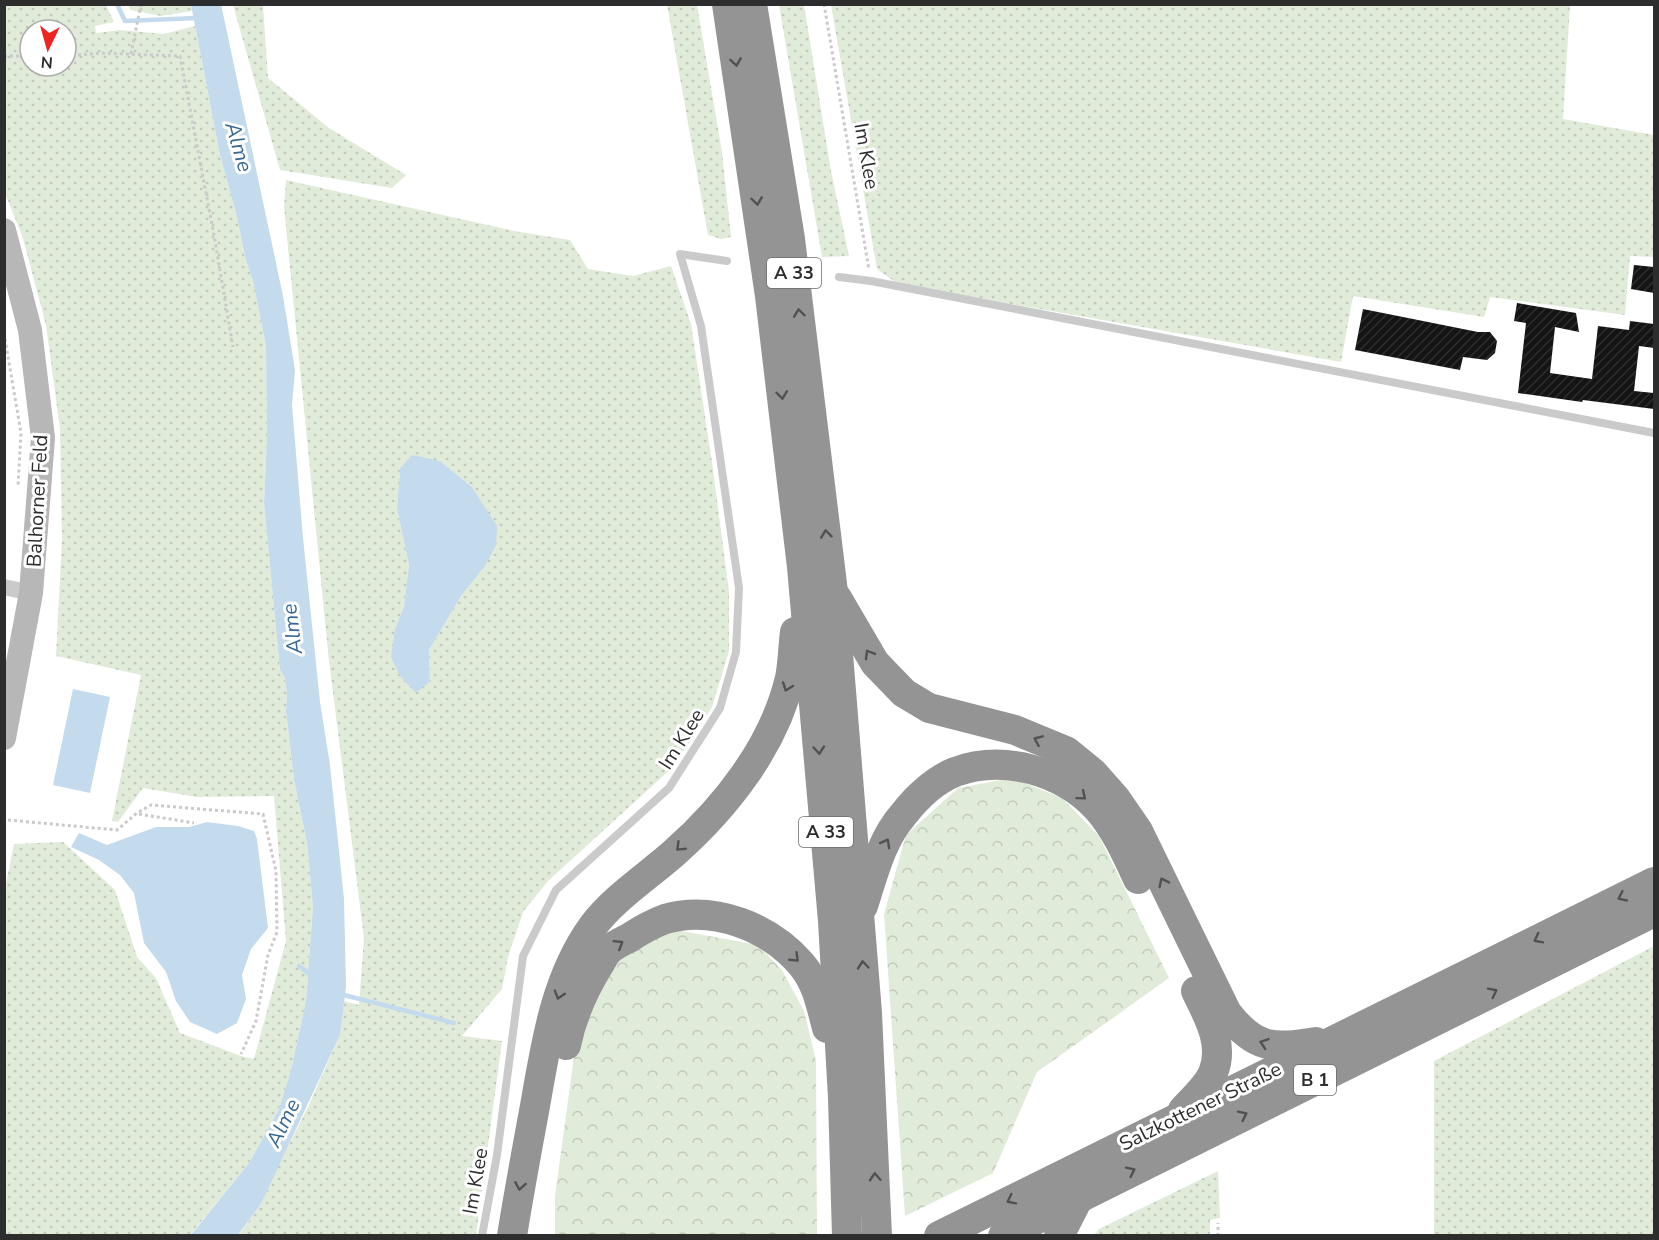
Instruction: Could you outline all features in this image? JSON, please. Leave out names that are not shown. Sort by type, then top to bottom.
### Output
[{"type":"highway","name":"A 33","points":[[727,4],[770,296],[802,567],[832,909],[843,1098],[847,1236]]},
{"type":"highway","name":"A 33","points":[[752,4],[790,239],[833,592],[867,1013],[878,1236]]},
{"type":"highway","points":[[512,1236],[542,1062],[565,974],[594,926],[635,885],[674,853],[708,820],[742,781],[765,742],[790,677],[802,567]]},
{"type":"highway","points":[[833,592],[874,663],[904,693],[929,708],[1015,730],[1056,747],[1093,772],[1116,799],[1138,831],[1227,1012],[1238,1026],[1255,1040],[1275,1047],[1293,1046],[1342,1036]]},
{"type":"highway","points":[[859,918],[881,851],[902,816],[928,789],[954,772],[983,766],[1015,765],[1046,773],[1070,786],[1098,809],[1119,842],[1209,1018],[1216,1038],[1218,1054],[1213,1074],[1175,1119]]},
{"type":"highway","name":"Salzkottener Straße","points":[[939,1236],[1654,882]]},
{"type":"highway","name":"Salzkottener Straße","points":[[1003,1236],[1654,912]]},
{"type":"highway","points":[[532,1236],[571,1019],[586,986],[608,950],[648,926],[668,919],[701,914],[731,919],[758,930],[782,946],[802,965],[818,992],[843,1098]]},
{"type":"highway","points":[[1059,1236],[1079,1197]]},
{"type":"street","name":"Balhorner Feld","points":[[4,230],[30,330],[43,438],[31,592],[4,738]]},
{"type":"street","points":[[4,587],[31,592]]},
{"type":"lane","name":"Im Klee","points":[[482,1236],[497,1155],[523,956],[556,890],[669,788],[720,708],[736,652],[739,588],[700,326],[680,254],[727,261]]},
{"type":"lane","points":[[839,277],[871,281],[1654,433]]},
{"type":"path","points":[[132,54],[141,4]]},
{"type":"path","name":"Im Klee","points":[[824,4],[871,281]]},
{"type":"path","points":[[78,55],[101,53],[180,56],[233,347]]},
{"type":"path","points":[[4,333],[21,433],[18,489]]},
{"type":"path","points":[[8,819],[117,830],[137,813],[151,805],[263,814],[276,871],[278,932],[268,956],[256,1021],[241,1054]]},
{"type":"path","points":[[137,813],[194,823]]},
{"type":"path","points":[[1218,1223],[1218,1236]]},
{"type":"green space","points":[[5,5],[106,5],[114,22],[95,26],[96,33],[120,30],[164,34],[195,26],[220,155],[253,281],[266,346],[267,438],[264,503],[280,670],[285,678],[286,711],[294,780],[307,843],[313,907],[306,1001],[291,1070],[279,1109],[249,1163],[190,1235],[5,1236],[4,894],[14,844],[63,842],[115,890],[137,957],[156,978],[180,1033],[241,1056],[254,1059],[286,941],[274,796],[197,797],[143,788],[118,822],[112,821],[141,675],[56,656],[62,539],[60,429],[46,325],[22,235],[5,194]]},
{"type":"green space","points":[[128,5],[191,5],[192,11],[161,16],[131,10]]},
{"type":"green space","points":[[233,5],[263,5],[268,78],[329,128],[406,175],[392,188],[280,170]]},
{"type":"green space","points":[[667,5],[697,5],[722,152],[731,237],[721,239],[708,235]]},
{"type":"green space","points":[[779,5],[804,5],[831,171],[849,256],[822,257]]},
{"type":"green space","points":[[831,5],[1570,5],[1563,119],[1654,135],[1654,257],[1630,256],[1625,315],[1490,297],[1484,317],[1353,296],[1341,362],[898,284],[877,269]]},
{"type":"green space","points":[[286,180],[514,231],[570,240],[588,269],[633,276],[671,266],[691,324],[729,591],[729,651],[712,707],[674,766],[548,881],[523,912],[508,957],[502,989],[462,1036],[502,1041],[476,1235],[238,1236],[261,1204],[308,1107],[340,1035],[344,1001],[359,1005],[364,938],[329,661],[284,207]],"holes":[[[440,461],[472,487],[496,526],[485,566],[461,596],[429,650],[430,681],[395,629],[404,606],[409,565],[397,509],[400,469]]]},
{"type":"green space","points":[[1012,778],[1062,798],[1099,836],[1169,978],[1037,1072],[993,1173],[905,1216],[884,914],[906,835],[958,788]]},
{"type":"green space","points":[[671,929],[758,945],[782,970],[804,1011],[816,1061],[817,1235],[555,1236],[555,1196],[576,1042],[603,978],[628,952]]},
{"type":"green space","points":[[1654,946],[1654,1235],[1434,1235],[1434,1061]]},
{"type":"green space","points":[[1218,1171],[1220,1218],[1210,1220],[1210,1235],[1094,1235],[1099,1229]]},
{"type":"water","name":"Alme","points":[[221,4],[283,296],[295,370],[292,405],[320,702],[330,765],[344,899],[346,987],[340,1035],[261,1204],[238,1235],[190,1236],[249,1163],[279,1109],[291,1070],[306,1001],[313,907],[307,843],[294,780],[286,711],[285,678],[280,670],[264,503],[267,438],[266,346],[253,281],[220,155],[191,5]]},
{"type":"water","points":[[412,455],[440,461],[472,487],[497,526],[496,545],[485,566],[461,596],[429,650],[430,681],[416,693],[400,676],[391,657],[395,629],[404,606],[409,565],[397,509],[400,469]]},
{"type":"water","points":[[73,689],[110,697],[90,793],[53,785]]},
{"type":"water","points":[[207,822],[238,826],[254,831],[257,839],[268,928],[251,949],[242,975],[246,999],[237,1023],[217,1034],[190,1022],[176,1001],[166,972],[144,943],[134,893],[120,875],[99,860],[71,847],[79,833],[107,845],[156,827],[189,827]]},
{"type":"building","points":[[1634,265],[1654,267],[1654,293],[1631,289]]},
{"type":"building","points":[[1517,303],[1576,313],[1579,332],[1555,327],[1550,373],[1592,379],[1598,326],[1629,330],[1630,321],[1654,324],[1654,348],[1639,346],[1634,391],[1654,393],[1654,409],[1518,393],[1526,323],[1514,321]]},
{"type":"building","points":[[1363,309],[1478,332],[1490,332],[1497,341],[1495,353],[1487,360],[1463,357],[1460,370],[1355,350]]},
{"type":"waterway","points":[[117,4],[125,21],[197,18]]},
{"type":"waterway","points":[[299,966],[313,977]]},
{"type":"waterway","points":[[340,994],[454,1023]]}]
